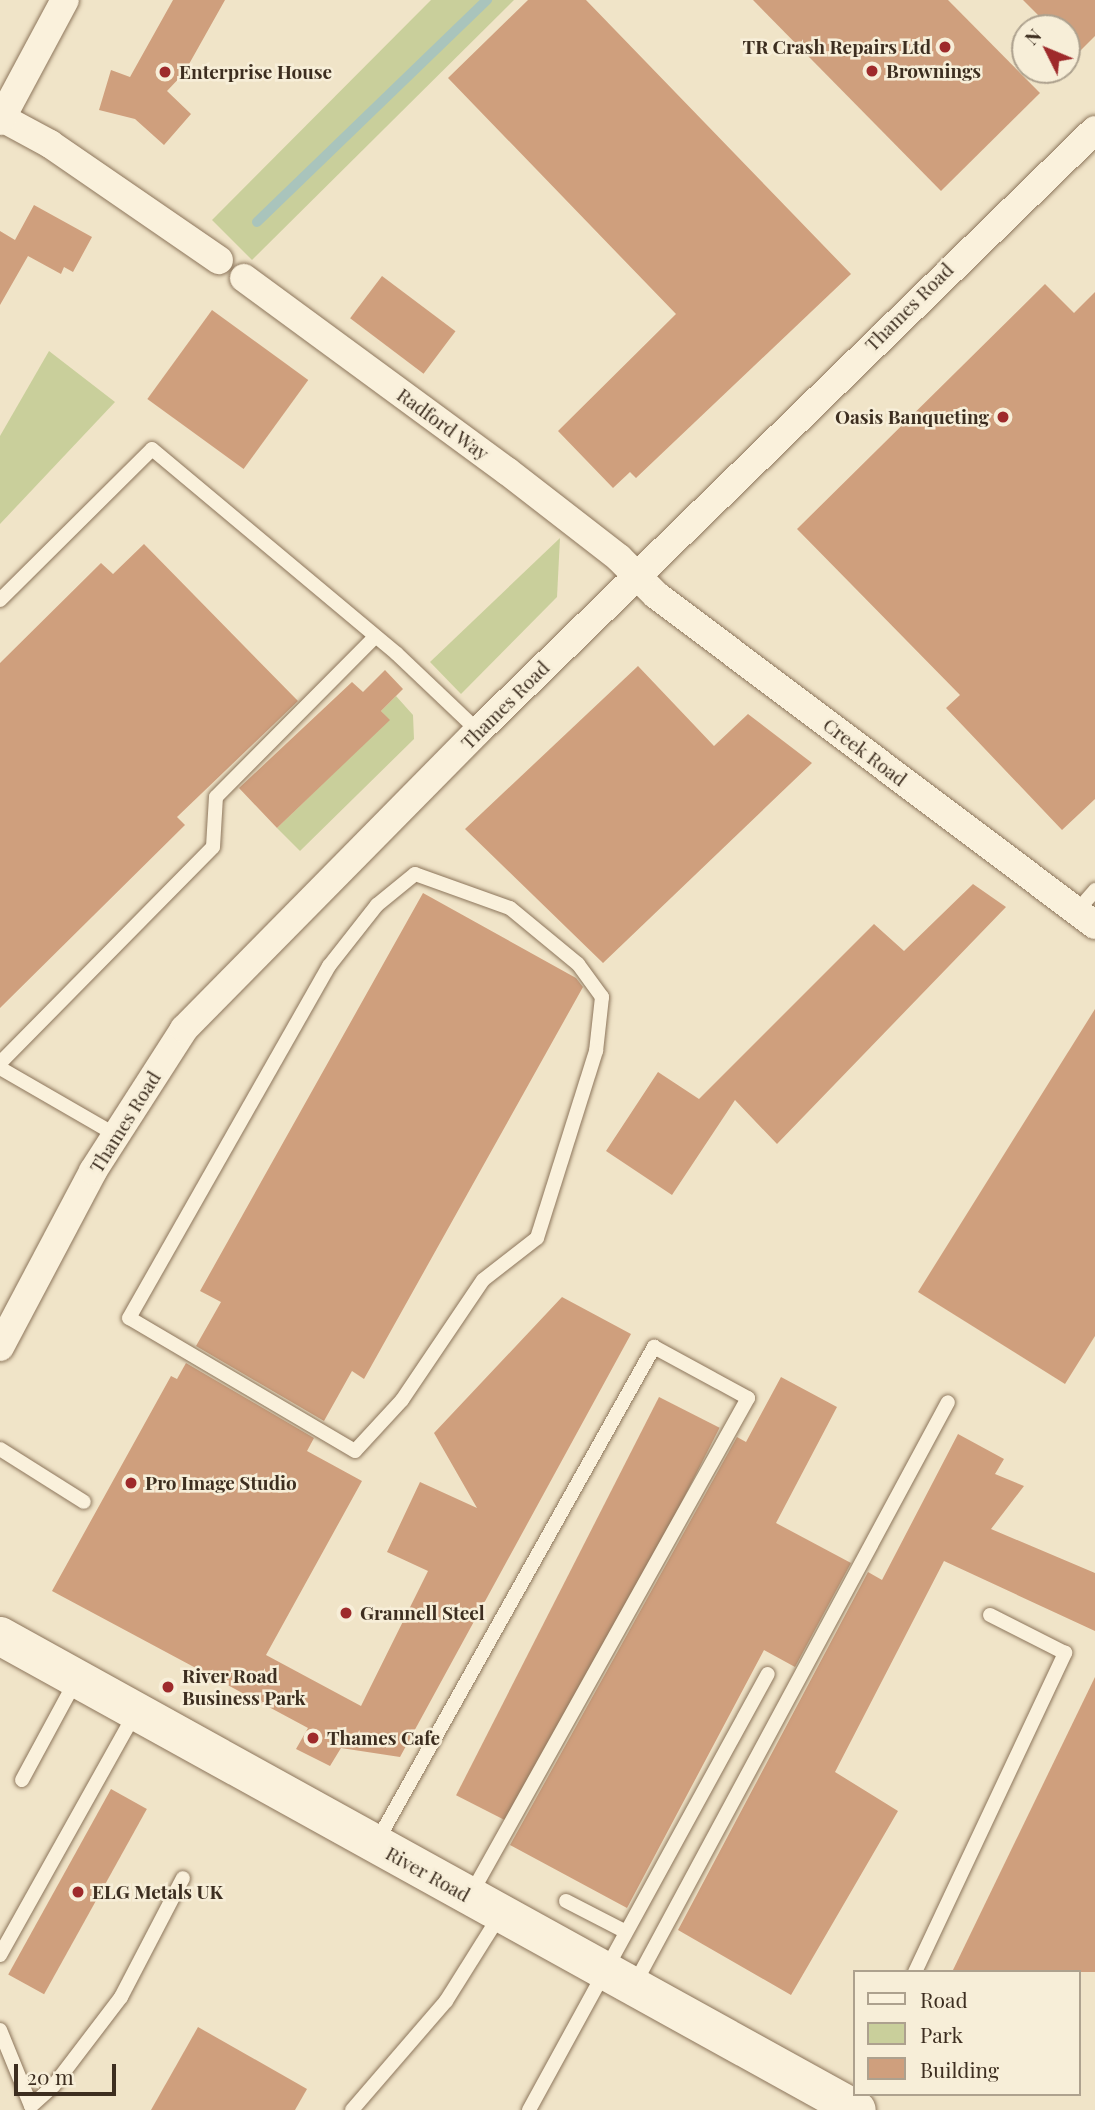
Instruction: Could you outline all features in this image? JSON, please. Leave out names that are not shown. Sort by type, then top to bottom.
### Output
[{"type":"street","points":[[65,0],[1,119],[50,144],[219,260]]},
{"type":"street","name":"Thames Road","points":[[0,1346],[116,1135],[184,1029],[478,731],[1095,130]]},
{"type":"street","name":"Radford Way","points":[[244,278],[507,471],[638,575]]},
{"type":"street","name":"Creek Road","points":[[638,575],[656,594],[1089,909]]},
{"type":"street","name":"River Road","points":[[0,1636],[485,1906],[854,2104]]},
{"type":"lane","points":[[0,600],[152,449],[375,637],[478,731]]},
{"type":"lane","points":[[116,1135],[0,1065],[213,847],[216,797],[375,637]]},
{"type":"lane","points":[[415,874],[510,908],[578,964],[602,997],[596,1051],[537,1238],[484,1280],[402,1401],[355,1451],[129,1318],[329,966],[377,905],[415,874]]},
{"type":"lane","points":[[352,2110],[446,2001],[485,1906],[748,1398],[654,1347],[375,1844]]},
{"type":"lane","points":[[529,2110],[618,1978],[948,1402]]},
{"type":"lane","points":[[0,1449],[84,1502]]},
{"type":"lane","points":[[916,1970],[1065,1653],[990,1615]]},
{"type":"lane","points":[[618,1978],[624,1931],[768,1674]]},
{"type":"lane","points":[[22,1780],[77,1679]]},
{"type":"lane","points":[[0,1955],[135,1712]]},
{"type":"lane","points":[[0,2030],[31,2106],[54,2085],[121,1997],[183,1878]]},
{"type":"lane","points":[[566,1901],[624,1931]]},
{"type":"green space","points":[[431,0],[514,0],[252,260],[212,220]]},
{"type":"green space","points":[[49,351],[115,402],[0,524],[0,436]]},
{"type":"green space","points":[[560,538],[557,597],[461,694],[430,662]]},
{"type":"green space","points":[[396,696],[413,715],[414,739],[300,851],[277,828],[389,720],[381,711]]},
{"type":"building","name":"Enterprise House","points":[[173,0],[225,0],[184,73],[167,91],[191,114],[164,145],[135,119],[99,110],[111,70],[130,77]]},
{"type":"building","points":[[528,0],[586,0],[851,274],[636,478],[630,472],[613,488],[558,431],[676,314],[448,78]]},
{"type":"building","points":[[753,0],[948,0],[1011,64],[1011,84],[1031,84],[1040,93],[941,191]]},
{"type":"building","points":[[1023,0],[1095,0],[1095,36],[1081,50],[1081,14],[1037,14]]},
{"type":"building","points":[[34,205],[92,237],[73,272],[64,267],[61,274],[28,256],[0,305],[0,231],[15,240]]},
{"type":"building","points":[[382,276],[455,331],[424,374],[350,318]]},
{"type":"building","name":"Oasis Banqueting","points":[[1045,284],[1074,313],[1095,292],[1095,799],[1062,830],[946,708],[960,695],[797,529]]},
{"type":"building","points":[[212,310],[308,380],[244,469],[147,399]]},
{"type":"building","points":[[144,544],[298,701],[177,817],[185,825],[0,1008],[0,663],[101,563],[113,574]]},
{"type":"building","points":[[638,666],[714,746],[748,714],[812,763],[603,963],[465,829]]},
{"type":"building","points":[[385,670],[403,689],[381,711],[390,720],[277,828],[239,788],[352,682],[363,692]]},
{"type":"building","points":[[973,884],[1006,907],[777,1144],[735,1100],[672,1195],[606,1151],[658,1072],[699,1099],[874,924],[904,951]]},
{"type":"building","points":[[423,893],[576,978],[583,987],[364,1379],[352,1371],[324,1421],[196,1346],[221,1302],[200,1291]]},
{"type":"building","points":[[1095,1009],[1095,1336],[1065,1384],[918,1292]]},
{"type":"building","points":[[562,1297],[631,1334],[400,1757],[341,1748],[330,1766],[296,1749],[308,1728],[52,1591],[171,1376],[177,1379],[186,1363],[314,1438],[307,1451],[362,1481],[266,1655],[361,1706],[428,1571],[387,1552],[420,1482],[477,1508],[434,1433]]},
{"type":"building","points":[[781,1377],[837,1407],[776,1523],[851,1563],[795,1667],[764,1650],[627,1908],[510,1845],[737,1437],[746,1442]]},
{"type":"building","points":[[659,1397],[720,1428],[517,1826],[456,1795]]},
{"type":"building","points":[[958,1434],[1004,1459],[995,1474],[1024,1486],[991,1529],[1095,1573],[1095,1631],[944,1561],[835,1772],[898,1811],[791,1995],[678,1930],[868,1572],[882,1580]]},
{"type":"building","points":[[1095,1677],[1095,1972],[953,1970]]},
{"type":"building","name":"ELG Metals UK","points":[[111,1789],[147,1809],[44,1994],[8,1974]]},
{"type":"building","points":[[198,2027],[307,2089],[295,2110],[151,2110]]},
{"type":"waterway","points":[[257,222],[487,0]]},
{"type":"place","name":"TR Crash Repairs Ltd","points":[[945,47]]},
{"type":"place","name":"Brownings","points":[[872,71]]},
{"type":"place","name":"Enterprise House","points":[[165,72]]},
{"type":"place","name":"Oasis Banqueting","points":[[1003,417]]},
{"type":"place","name":"Pro Image Studio","points":[[131,1483]]},
{"type":"place","name":"Grannell Steel","points":[[346,1613]]},
{"type":"place","name":"River Road Business Park","points":[[168,1687]]},
{"type":"place","name":"Thames Cafe","points":[[313,1738]]},
{"type":"place","name":"ELG Metals UK","points":[[78,1892]]}]
